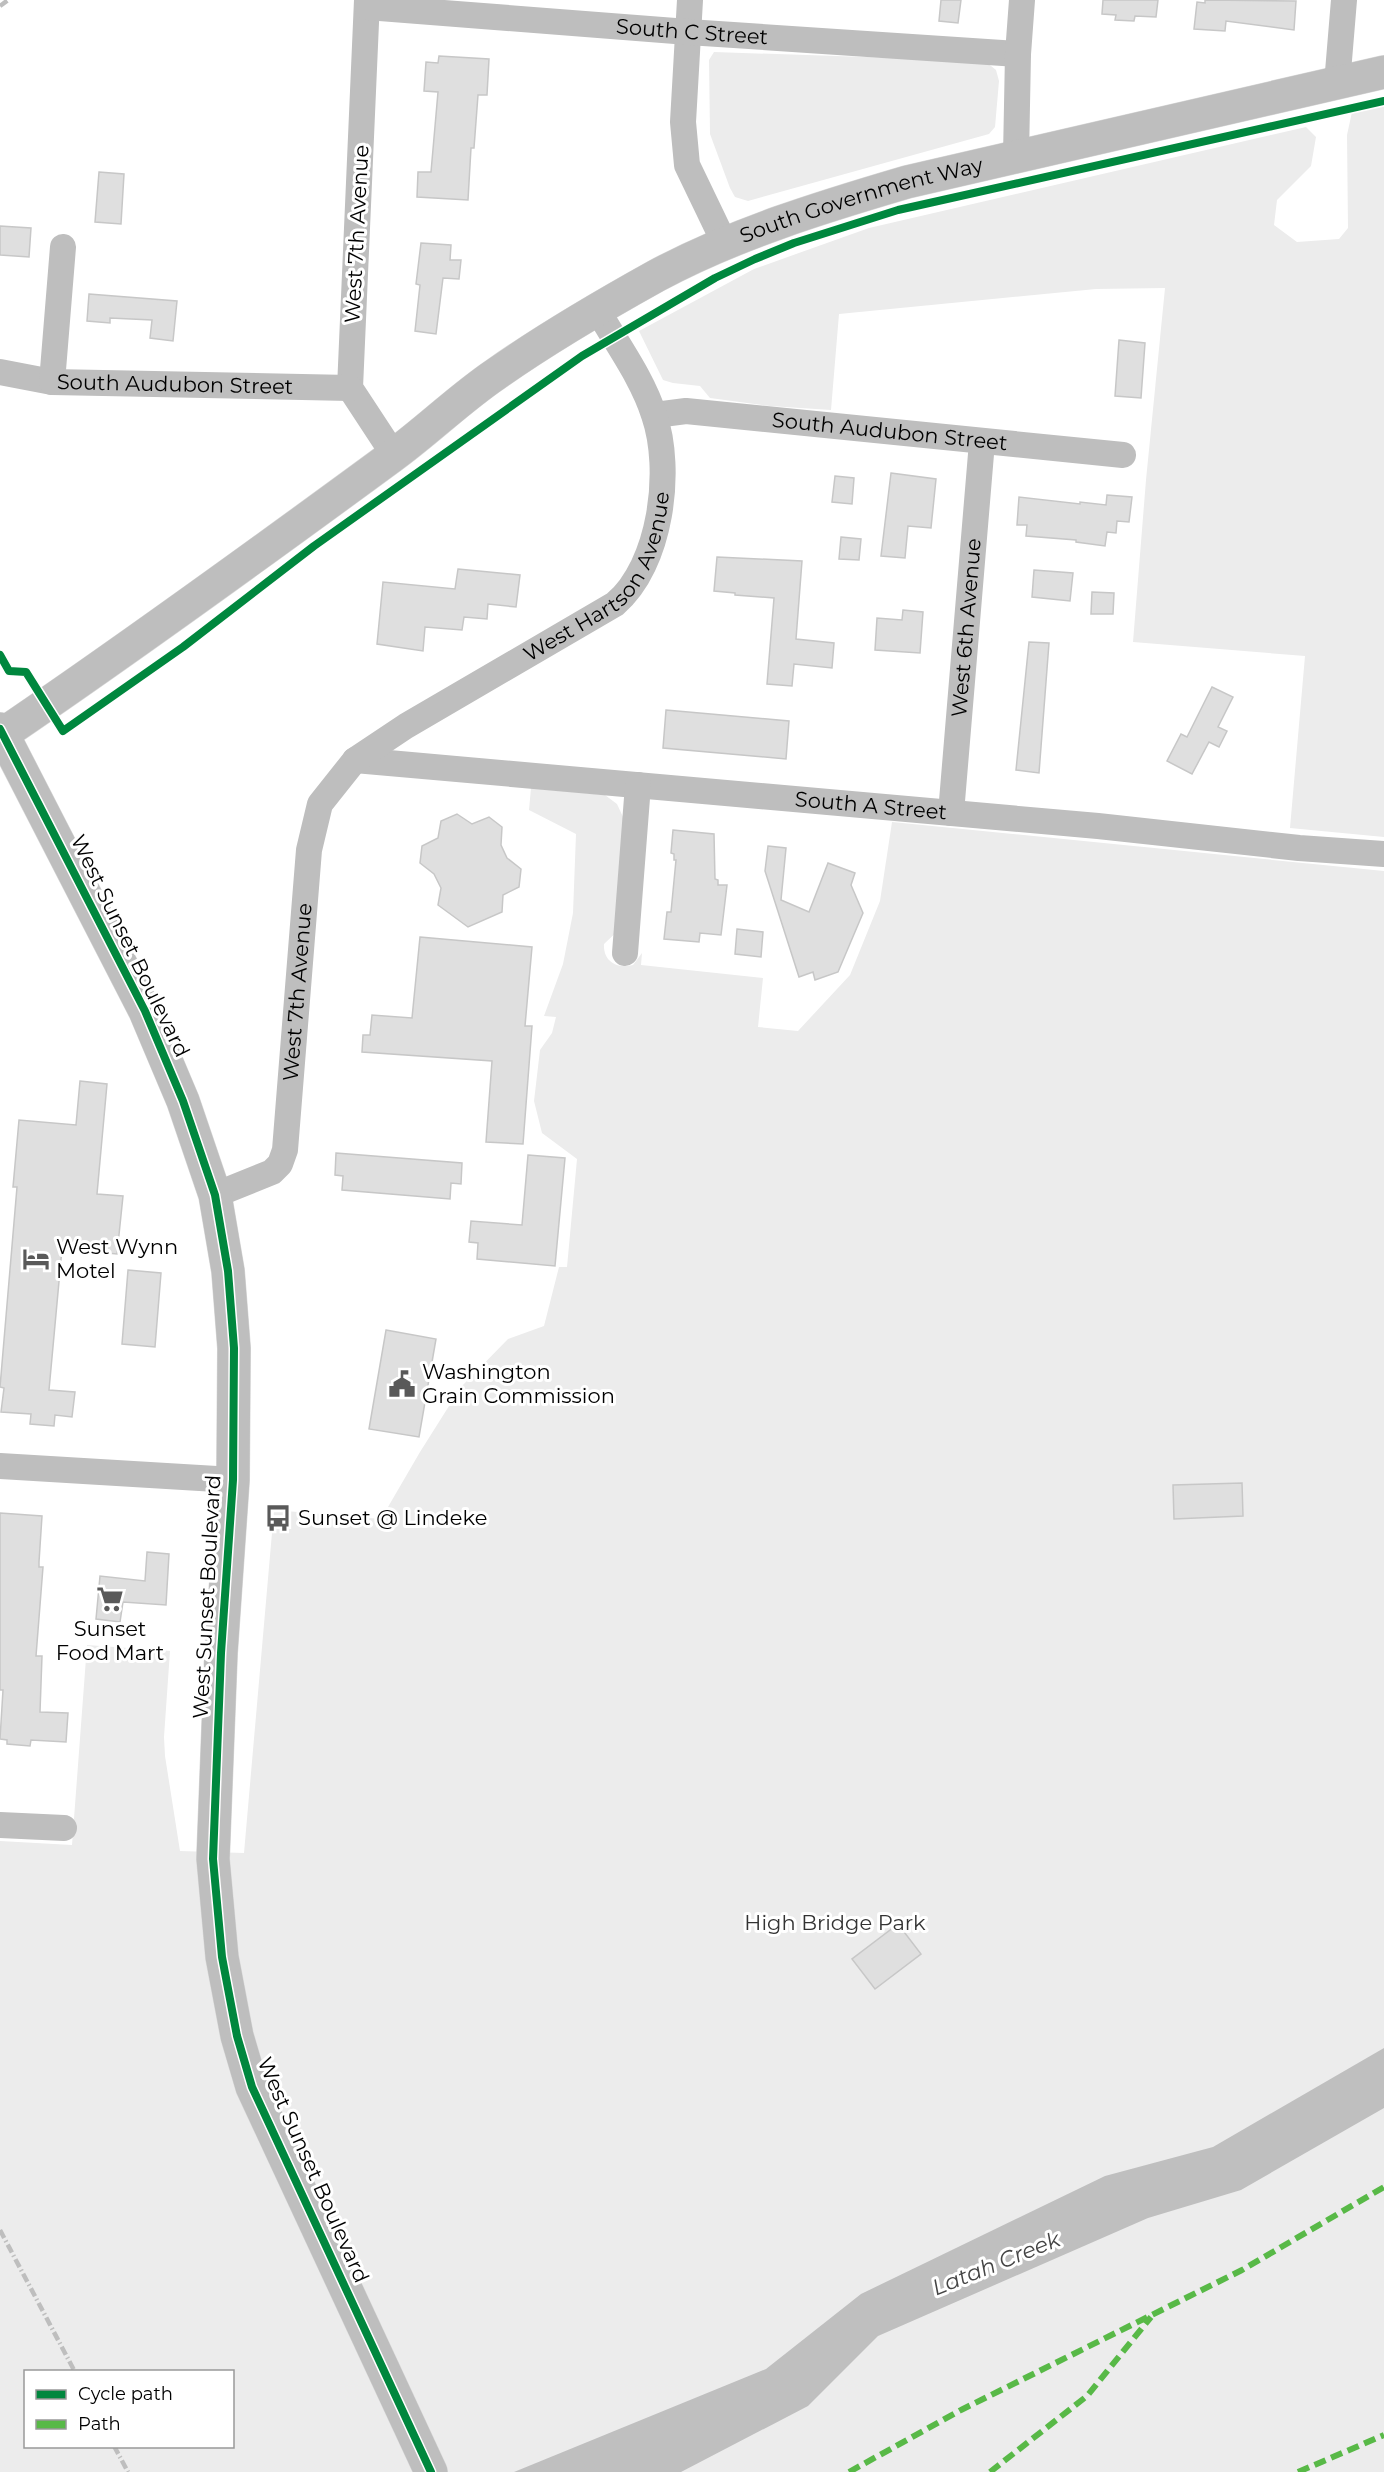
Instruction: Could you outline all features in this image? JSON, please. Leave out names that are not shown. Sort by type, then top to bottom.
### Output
[{"type":"main road","name":"South Government Way","points":[[1,732],[98,669],[394,455],[494,375],[597,309],[659,275],[725,244],[834,203],[907,182],[1384,72]]},
{"type":"main road","name":"West Sunset Boulevard","points":[[1,732],[145,1011],[183,1101],[215,1195],[228,1271],[234,1348],[233,1480],[221,1653],[213,1859],[222,1957],[237,2036],[252,2087],[431,2472]]},
{"type":"street","points":[[690,0],[683,122],[687,165],[725,244]]},
{"type":"street","points":[[1016,156],[1018,54],[1022,0]]},
{"type":"street","points":[[1337,84],[1344,0]]},
{"type":"street","name":"South C Street","points":[[367,3],[688,32],[1018,54]]},
{"type":"street","name":"West 7th Avenue","points":[[350,388],[367,3]]},
{"type":"street","points":[[52,382],[63,247]]},
{"type":"street","name":"West Hartson Avenue","points":[[356,760],[406,726],[605,612],[626,595],[647,560],[659,513],[661,452],[655,415],[642,387],[597,309]]},
{"type":"street","name":"South Audubon Street","points":[[0,372],[52,382],[350,388]]},
{"type":"street","points":[[350,388],[394,455]]},
{"type":"street","name":"South Audubon Street","points":[[655,415],[686,411],[1123,455]]},
{"type":"street","name":"West 6th Avenue","points":[[951,813],[982,442]]},
{"type":"street","name":"West 7th Avenue","points":[[215,1195],[272,1172],[280,1164],[285,1150],[309,850],[320,804],[356,760]]},
{"type":"street","name":"South A Street","points":[[356,760],[1384,854]]},
{"type":"street","points":[[625,953],[638,785]]},
{"type":"street","points":[[0,1466],[233,1480]]},
{"type":"street","points":[[0,1825],[64,1828]]},
{"type":"green space","points":[[714,52],[985,61],[996,70],[999,81],[995,127],[989,134],[748,201],[735,197],[710,134],[709,60]]},
{"type":"green space","points":[[1384,105],[1384,837],[1290,828],[1305,656],[1133,642],[1165,288],[1096,289],[839,314],[831,410],[770,406],[710,398],[700,386],[663,380],[639,331],[754,269],[869,228],[1306,127],[1316,137],[1311,166],[1277,200],[1274,225],[1297,242],[1339,239],[1348,228],[1347,135],[1352,112]]},
{"type":"green space","name":"High Bridge Park","points":[[531,788],[605,795],[617,804],[623,817],[623,926],[604,944],[606,955],[612,963],[622,966],[633,965],[642,953],[641,965],[763,978],[758,1027],[798,1031],[850,975],[880,901],[892,822],[1384,871],[1384,2472],[0,2472],[0,1841],[72,1845],[87,1645],[170,1651],[164,1737],[180,1851],[244,1853],[274,1510],[381,1519],[461,1387],[508,1339],[544,1326],[559,1267],[567,1267],[577,1159],[542,1133],[534,1101],[540,1050],[552,1033],[556,1017],[544,1016],[563,964],[573,913],[576,834],[529,810]]},
{"type":"water","name":"Latah Creek","points":[[1384,2048],[1384,2108],[1241,2190],[1148,2218],[878,2336],[808,2406],[681,2472],[514,2472],[766,2369],[861,2294],[1105,2176],[1213,2147]]},
{"type":"building","points":[[941,0],[961,0],[958,23],[939,21]]},
{"type":"building","points":[[1103,0],[1158,0],[1156,17],[1135,16],[1134,21],[1115,20],[1116,15],[1102,14]]},
{"type":"building","points":[[1205,0],[1296,1],[1294,30],[1226,21],[1225,31],[1194,29],[1197,2],[1205,3]]},
{"type":"building","points":[[439,56],[489,59],[487,95],[478,95],[474,148],[471,148],[468,200],[417,197],[418,172],[431,172],[438,92],[424,91],[426,62],[438,63]]},
{"type":"building","points":[[99,172],[124,174],[121,224],[95,222]]},
{"type":"building","points":[[0,226],[31,228],[29,257],[0,255]]},
{"type":"building","points":[[421,243],[451,245],[450,260],[461,260],[459,279],[443,278],[436,334],[415,331],[420,285],[416,284]]},
{"type":"building","points":[[89,294],[177,301],[173,341],[150,338],[152,320],[110,318],[110,323],[87,321]]},
{"type":"building","points":[[1119,340],[1145,343],[1141,398],[1115,396]]},
{"type":"building","points":[[891,473],[936,479],[931,528],[908,526],[905,558],[881,556]]},
{"type":"building","points":[[835,476],[854,478],[852,504],[832,502]]},
{"type":"building","points":[[1107,495],[1132,497],[1129,522],[1117,521],[1116,533],[1107,532],[1105,546],[1076,542],[1076,540],[1026,536],[1027,525],[1017,525],[1019,497],[1106,505]]},
{"type":"building","points":[[841,537],[861,539],[859,560],[839,559]]},
{"type":"building","points":[[717,557],[802,561],[796,639],[834,643],[832,668],[794,664],[792,686],[767,684],[774,598],[714,591]]},
{"type":"building","points":[[458,569],[520,575],[516,607],[488,604],[487,619],[464,617],[462,630],[425,627],[423,651],[377,644],[383,582],[455,589]]},
{"type":"building","points":[[1034,570],[1073,573],[1070,601],[1032,597]]},
{"type":"building","points":[[1092,592],[1114,593],[1113,614],[1091,614]]},
{"type":"building","points":[[903,610],[923,612],[920,653],[875,650],[877,618],[902,620]]},
{"type":"building","points":[[1029,642],[1049,643],[1039,773],[1016,770]]},
{"type":"building","points":[[1212,687],[1233,697],[1218,727],[1227,731],[1219,747],[1209,742],[1192,774],[1167,761],[1181,734],[1187,737]]},
{"type":"building","points":[[666,710],[789,721],[786,759],[663,748]]},
{"type":"building","points":[[457,814],[472,824],[489,817],[502,827],[501,845],[507,858],[521,869],[519,887],[503,895],[502,912],[468,927],[438,905],[441,888],[434,874],[420,863],[422,846],[438,838],[441,821]]},
{"type":"building","points":[[673,830],[714,834],[715,879],[718,880],[718,885],[727,885],[721,935],[700,933],[699,942],[664,939],[667,912],[671,912],[676,860],[674,860],[674,854],[671,853]]},
{"type":"building","points":[[768,846],[786,848],[781,900],[809,912],[828,863],[855,873],[851,885],[863,913],[838,972],[815,980],[813,972],[799,977],[765,871]]},
{"type":"building","points":[[737,929],[763,932],[761,957],[735,954]]},
{"type":"building","points":[[420,937],[532,947],[525,1026],[532,1026],[523,1144],[486,1142],[492,1061],[362,1052],[363,1035],[370,1035],[372,1015],[412,1018]]},
{"type":"building","points":[[80,1081],[107,1084],[97,1194],[123,1196],[117,1254],[62,1249],[49,1390],[75,1392],[72,1417],[55,1415],[54,1426],[30,1424],[31,1414],[1,1412],[4,1388],[0,1387],[17,1187],[13,1187],[19,1120],[76,1125]]},
{"type":"building","points":[[336,1153],[462,1163],[461,1184],[451,1183],[450,1199],[342,1190],[343,1176],[335,1175]]},
{"type":"building","points":[[528,1155],[565,1158],[555,1266],[477,1259],[478,1243],[469,1242],[471,1221],[522,1225]]},
{"type":"building","points":[[128,1270],[161,1273],[155,1347],[122,1344]]},
{"type":"building","name":"Washington Grain Commission","points":[[386,1330],[436,1339],[419,1437],[369,1429]]},
{"type":"building","points":[[1242,1483],[1243,1516],[1174,1519],[1173,1485]]},
{"type":"building","points":[[0,1513],[42,1516],[39,1567],[43,1567],[36,1656],[42,1656],[40,1712],[68,1713],[66,1742],[31,1740],[30,1746],[7,1744],[7,1740],[0,1739],[3,1690],[0,1690]]},
{"type":"building","points":[[147,1552],[169,1554],[166,1605],[123,1602],[120,1622],[96,1619],[100,1576],[145,1581]]},
{"type":"building","points":[[898,1924],[921,1954],[875,1989],[852,1959]]},
{"type":"railway","points":[[0,6],[8,0]]},
{"type":"railway","points":[[0,2230],[74,2370]]},
{"type":"railway","points":[[115,2448],[128,2472]]},
{"type":"marked path","points":[[849,2472],[961,2410],[1242,2270],[1384,2187]]},
{"type":"marked path","points":[[990,2472],[1087,2396],[1151,2317]]},
{"type":"marked path","points":[[1298,2472],[1384,2435]]},
{"type":"cycle path","points":[[0,655],[9,671],[26,672],[63,731],[183,647],[314,546],[582,356],[715,278],[794,243],[898,210],[1384,101]]},
{"type":"cycle path","points":[[0,729],[145,1011],[183,1101],[215,1195],[228,1271],[234,1348],[233,1480],[221,1653],[213,1859],[222,1957],[237,2036],[252,2087],[431,2472]]},
{"type":"place","name":"West Wynn Motel","points":[[36,1259]]},
{"type":"place","name":"Washington Grain Commission","points":[[402,1384]]},
{"type":"place","name":"Sunset @ Lindeke","points":[[278,1518]]},
{"type":"place","name":"Sunset Food Mart","points":[[110,1599]]}]
